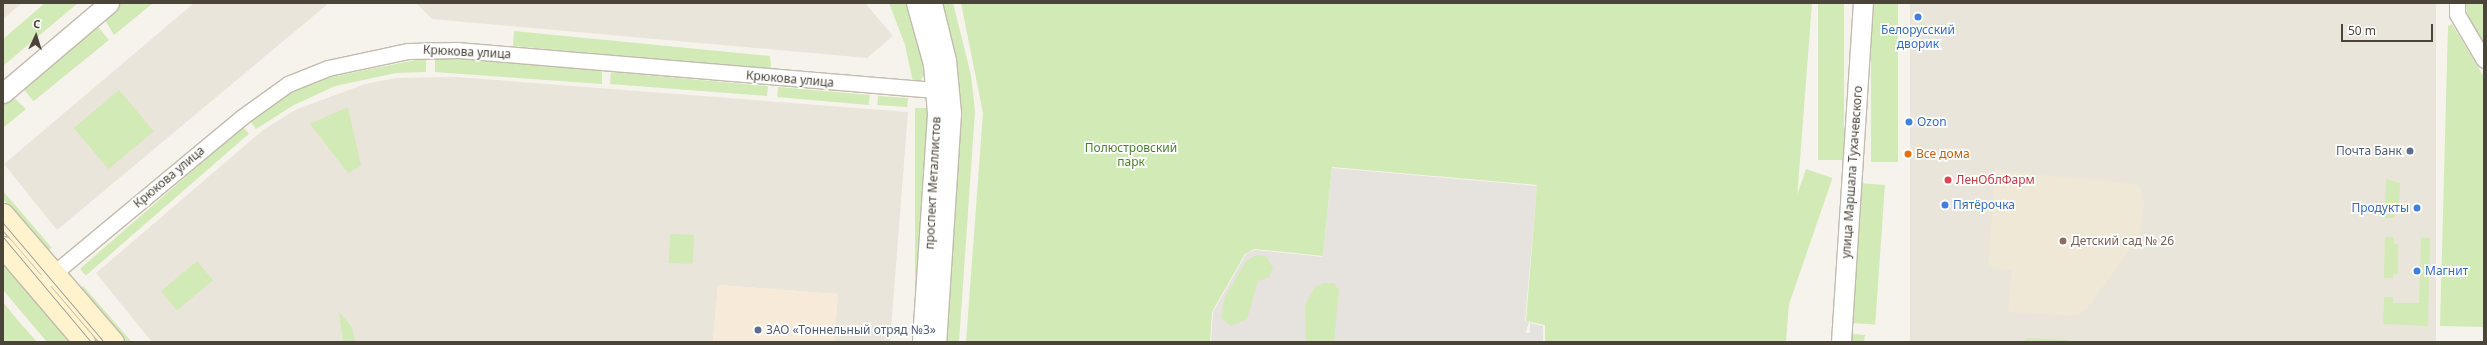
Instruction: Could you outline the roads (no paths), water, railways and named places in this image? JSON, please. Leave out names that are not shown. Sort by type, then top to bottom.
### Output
[{"type":"main road","points":[[3,214],[113,342]]},
{"type":"main road","points":[[3,247],[84,342]]},
{"type":"street","points":[[3,76],[89,3]]},
{"type":"street","points":[[3,93],[109,3]]},
{"type":"street","name":"проспект Металлистов","points":[[916,3],[943,91],[937,138],[922,342]]},
{"type":"street","name":"проспект Металлистов","points":[[932,3],[950,140],[936,342]]},
{"type":"street","name":"улица Маршала Тухачевского","points":[[1828,342],[1851,3]]},
{"type":"street","name":"улица Маршала Тухачевского","points":[[1841,342],[1863,3]]},
{"type":"street","points":[[2457,3],[2457,14],[2484,60]]},
{"type":"street","name":"Крюкова улица","points":[[37,288],[242,117],[288,84],[328,68],[408,51],[458,50],[943,91]]},
{"type":"tram line","points":[[3,223],[104,342]]},
{"type":"tram line","points":[[3,237],[91,342]]},
{"type":"place","name":"Белорусский дворик","points":[[1918,17]]},
{"type":"place","name":"Ozon","points":[[1909,122]]},
{"type":"place","name":"Почта Банк","points":[[2410,151]]},
{"type":"place","name":"Все дома","points":[[1908,154]]},
{"type":"place","name":"ЛенОблФарм","points":[[1948,180]]},
{"type":"place","name":"Пятёрочка","points":[[1945,205]]},
{"type":"place","name":"Продукты","points":[[2417,208]]},
{"type":"place","name":"Детский сад № 26","points":[[2063,241]]},
{"type":"place","name":"Магнит","points":[[2417,271]]},
{"type":"place","name":"ЗАО «Тоннельный отряд №3»","points":[[758,330]]},
{"type":"park label","name":"Полюстровский парк","points":[[1131,155]]}]
